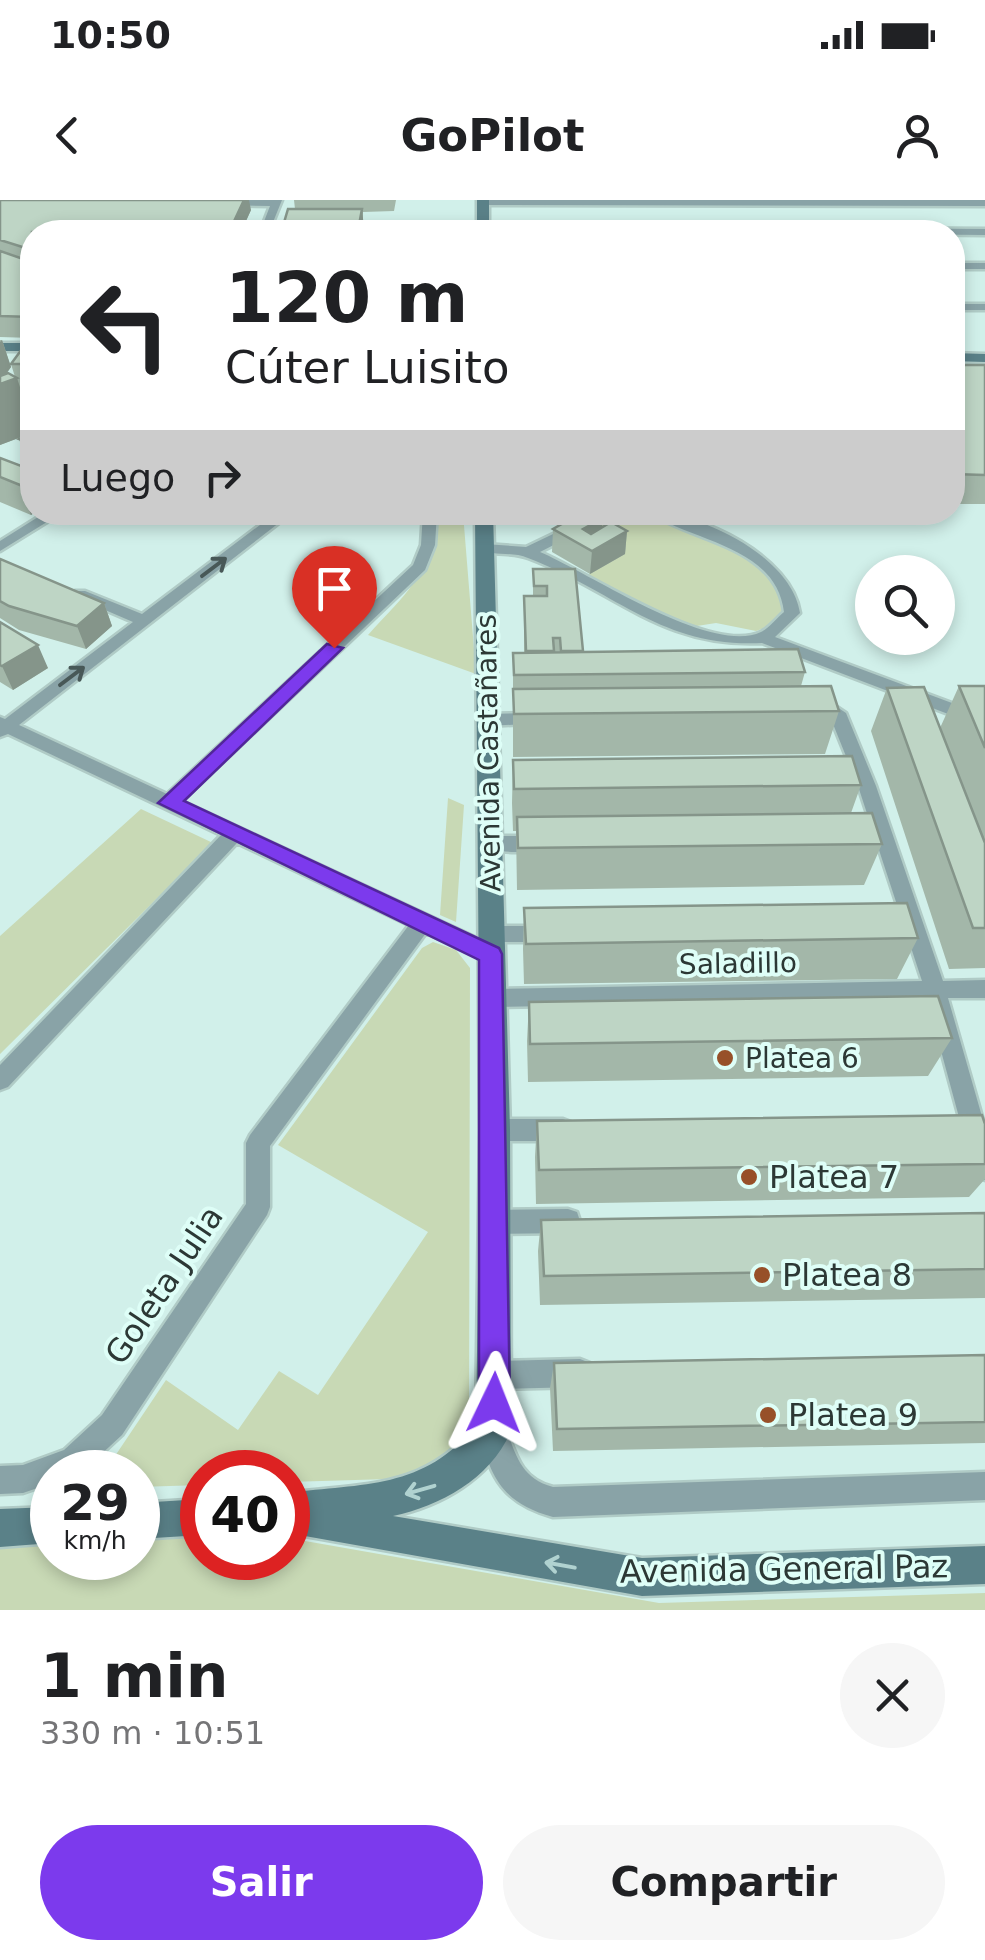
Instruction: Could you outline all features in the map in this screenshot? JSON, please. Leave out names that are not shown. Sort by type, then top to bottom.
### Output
[{"type":"street","points":[[971,201],[985,218]]},
{"type":"street","points":[[202,203],[276,202]]},
{"type":"street","points":[[483,202],[985,202]]},
{"type":"street","points":[[0,547],[35,525]]},
{"type":"street","points":[[269,525],[2,726],[422,923],[491,944],[568,934]]},
{"type":"street","points":[[169,803],[420,567],[428,545],[429,525]]},
{"type":"street","name":"Avenida Castañares","points":[[484,525],[495,1130],[493,1431],[502,1468],[515,1484],[535,1498],[553,1502],[985,1486]]},
{"type":"street","points":[[528,552],[584,525]]},
{"type":"street","points":[[484,548],[528,552],[672,629],[746,641],[764,638],[792,614],[793,599],[783,583],[741,548],[685,525]]},
{"type":"street","points":[[64,588],[142,620]]},
{"type":"street","points":[[764,638],[985,726]]},
{"type":"street","points":[[798,714],[838,713],[873,839],[905,930],[935,989],[961,1127],[985,1169]]},
{"type":"street","points":[[486,720],[564,718]]},
{"type":"street","points":[[0,1080],[234,834]]},
{"type":"street","points":[[491,843],[569,842]]},
{"type":"street","name":"Goleta Julia","points":[[0,1480],[23,1479],[73,1462],[112,1425],[258,1207],[258,1142],[422,923]]},
{"type":"street","name":"Saladillo","points":[[493,998],[985,989]]},
{"type":"street","points":[[495,1130],[594,1130]]},
{"type":"street","points":[[495,1222],[593,1221]]},
{"type":"street","points":[[496,1375],[614,1373]]},
{"type":"street","name":"Avenida General Paz","points":[[310,1510],[418,1493],[448,1480],[472,1462],[493,1431]]},
{"type":"street","name":"Avenida General Paz","points":[[310,1518],[642,1576],[985,1564]]},
{"type":"street","points":[[0,1528],[30,1526]]},
{"type":"green space","points":[[431,525],[464,525],[476,674],[368,635],[415,581]]},
{"type":"green space","points":[[601,525],[684,525],[704,533],[763,569],[776,582],[785,612],[773,625],[756,631],[716,623],[684,628],[584,577],[624,554],[587,533]]},
{"type":"green space","points":[[448,798],[464,805],[456,922],[440,915]]},
{"type":"green space","points":[[141,809],[213,843],[0,1054],[0,936]]},
{"type":"green space","points":[[433,942],[456,950],[470,968],[469,1421],[445,1466],[423,1478],[310,1481],[310,1450],[180,1450],[180,1486],[160,1486],[160,1450],[119,1450],[166,1380],[238,1430],[279,1371],[318,1395],[428,1232],[278,1145],[422,948]]},
{"type":"green space","points":[[180,1538],[180,1580],[310,1580],[310,1542],[659,1603],[985,1593],[985,1610],[0,1610],[0,1545],[30,1544],[30,1580],[160,1580],[160,1539]]},
{"type":"building","points":[[0,200],[244,200],[235,220],[20,220],[20,246],[0,240]]},
{"type":"building","points":[[288,209],[362,209],[360,220],[285,220]]},
{"type":"building","points":[[0,251],[20,258],[20,317],[0,316]]},
{"type":"building","points":[[965,365],[985,365],[985,475],[965,474]]},
{"type":"building","points":[[8,373],[17,378],[0,384],[0,376]]},
{"type":"building","points":[[0,458],[20,466],[20,485],[0,477]]},
{"type":"building","points":[[560,525],[590,525],[583,529],[591,534],[606,525],[616,525],[627,531],[592,551],[553,529]]},
{"type":"building","points":[[0,559],[104,603],[77,626],[9,606],[0,601]]},
{"type":"building","points":[[533,569],[575,569],[583,651],[561,651],[560,638],[553,638],[554,651],[526,651],[524,596],[547,596],[547,586],[534,586]]},
{"type":"building","points":[[0,622],[38,645],[0,665]]},
{"type":"building","points":[[798,649],[805,672],[514,675],[513,653]]},
{"type":"building","points":[[831,686],[839,711],[514,714],[513,689]]},
{"type":"building","points":[[959,686],[985,686],[985,748]]},
{"type":"building","points":[[924,687],[985,843],[985,928],[973,928],[887,688]]},
{"type":"building","points":[[852,756],[861,785],[514,789],[513,760]]},
{"type":"building","points":[[872,813],[882,844],[518,848],[517,817]]},
{"type":"building","points":[[907,903],[918,938],[526,944],[524,908]]},
{"type":"building","points":[[938,996],[952,1038],[530,1044],[529,1002]]},
{"type":"building","points":[[982,1115],[985,1164],[539,1170],[537,1121]]},
{"type":"building","points":[[985,1213],[985,1269],[544,1276],[541,1220]]},
{"type":"building","name":"Platea 9","points":[[985,1355],[985,1422],[557,1429],[554,1363]]},
{"type":"place","name":"Platea 6","points":[[725,1058]]},
{"type":"place","name":"Platea 7","points":[[749,1177]]},
{"type":"place","name":"Platea 8","points":[[762,1275]]},
{"type":"place","name":"Platea 9","points":[[768,1415]]},
{"type":"route","points":[[334,648],[169,803],[490,954],[495,1130],[494,1403]]}]
